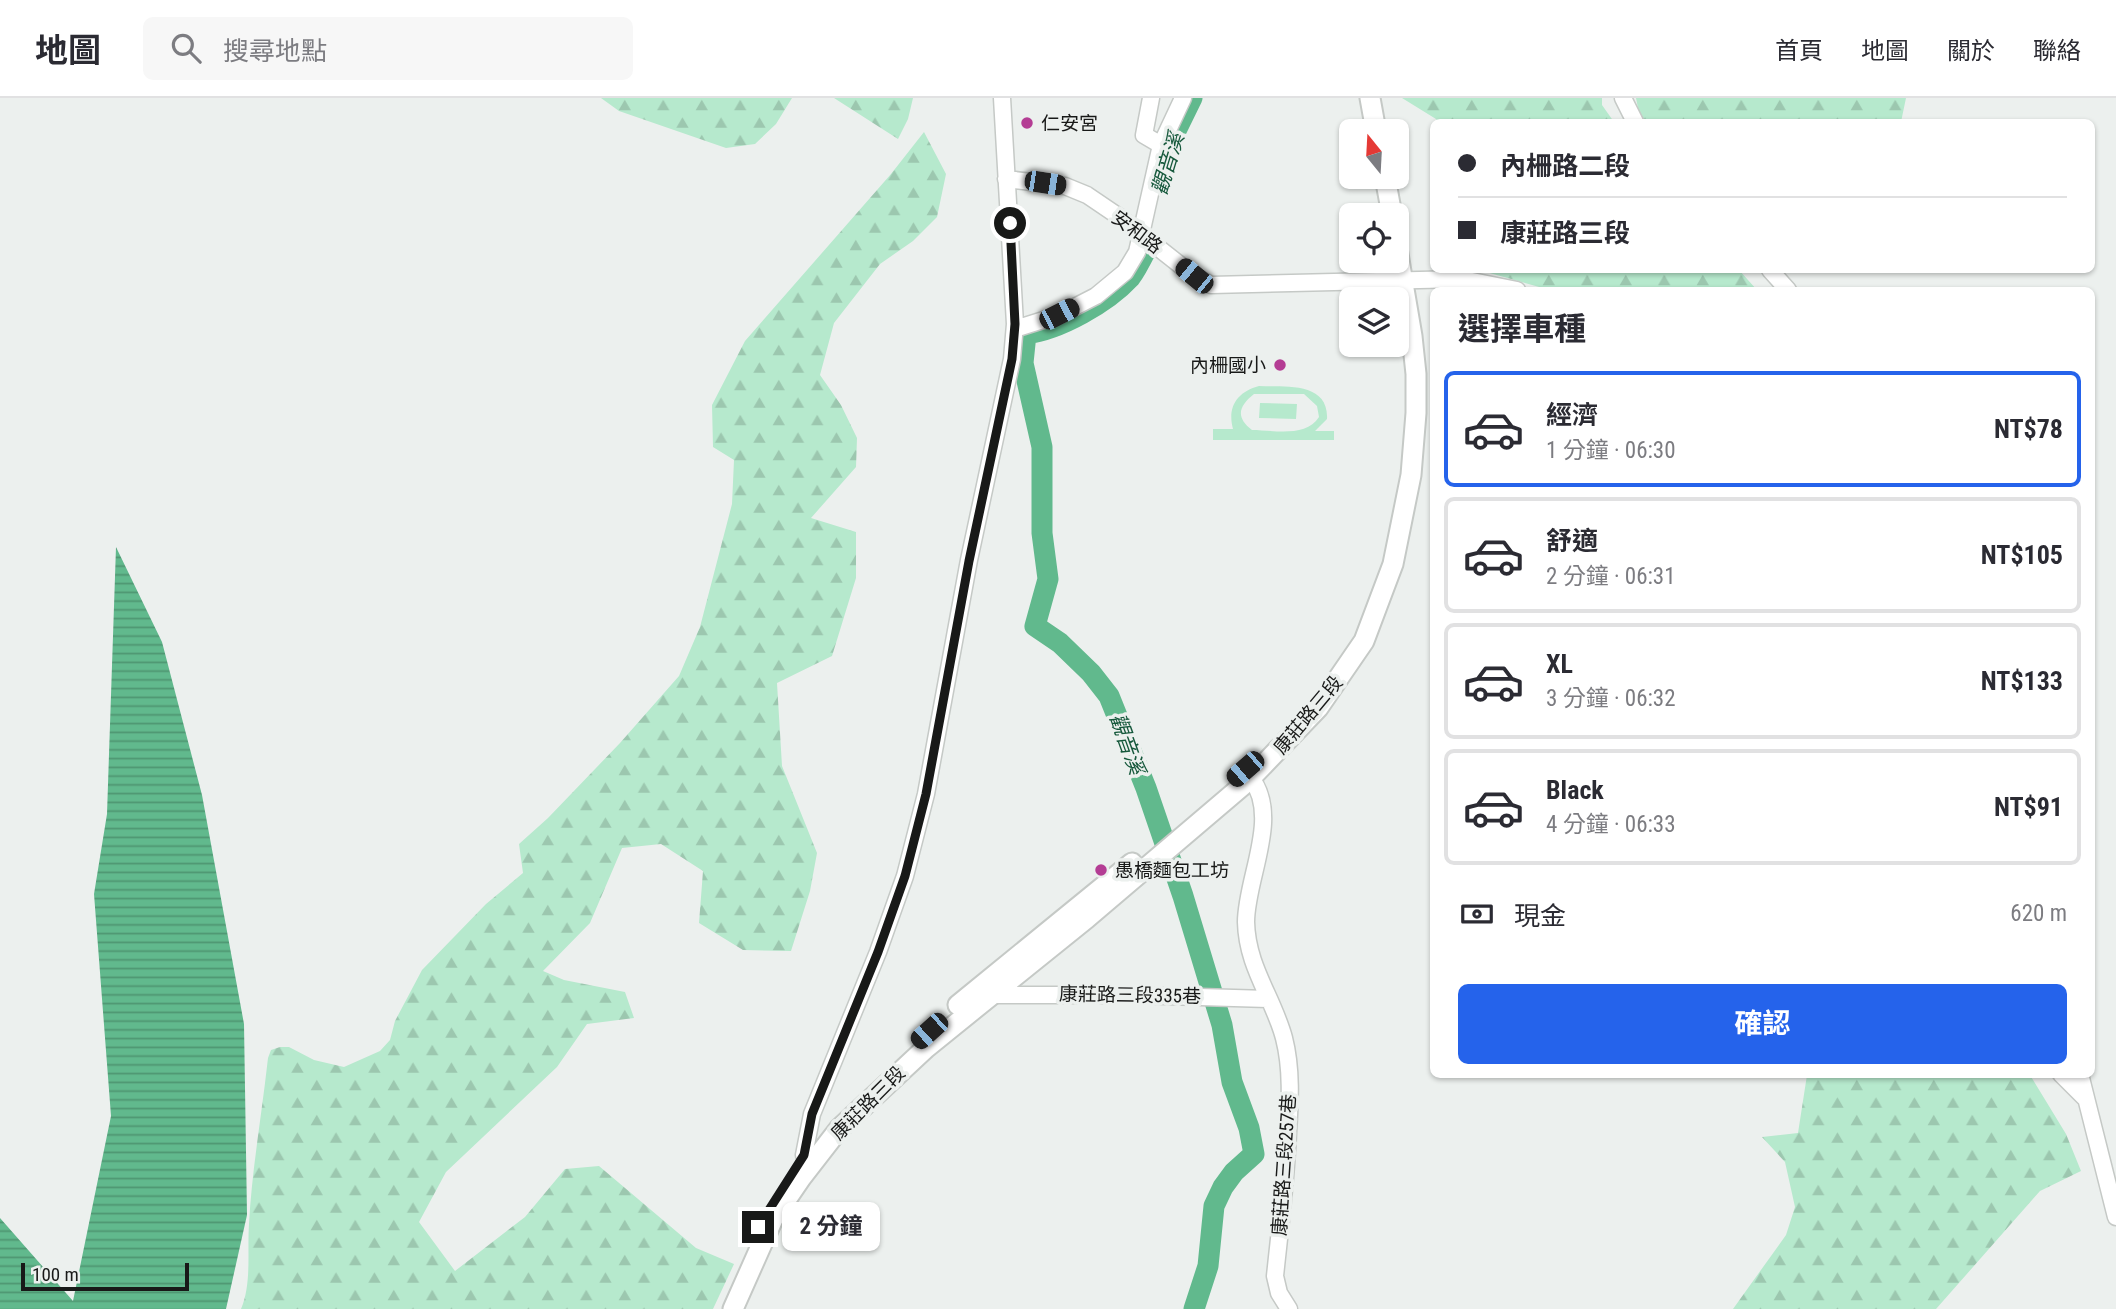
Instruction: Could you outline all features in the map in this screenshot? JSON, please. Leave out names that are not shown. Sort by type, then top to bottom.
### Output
[{"type":"main road","points":[[1358,98],[1362,119]]},
{"type":"main road","points":[[1370,98],[1374,119]]},
{"type":"main road","name":"康莊路三段","points":[[733,1309],[773,1219],[839,1129],[926,1048],[1251,778],[1318,708],[1346,668],[1363,641],[1393,564],[1412,475],[1416,413],[1413,349],[1393,280]]},
{"type":"main road","name":"康莊路三段","points":[[722,1309],[758,1227],[804,1155],[859,1093],[946,1016],[1245,769],[1283,732],[1334,666],[1369,600],[1394,506],[1400,470],[1404,375],[1402,357]]},
{"type":"street","points":[[804,1155],[812,1114],[878,952],[905,876],[926,794],[969,561],[1012,359],[1015,329],[1002,98]]},
{"type":"street","points":[[1151,98],[1144,135],[1161,145]]},
{"type":"street","points":[[1015,329],[1059,314],[1096,296],[1125,272],[1137,252],[1161,145],[1183,98]]},
{"type":"street","points":[[1623,98],[1634,119]]},
{"type":"street","name":"安和路","points":[[1006,179],[1065,186],[1087,195],[1194,276],[1211,285],[1462,279],[1502,287]]},
{"type":"street","points":[[1773,273],[1784,287]]},
{"type":"street","name":"康莊路三段257巷","points":[[1251,778],[1257,786],[1263,806],[1262,832],[1246,922],[1252,960],[1284,1038],[1291,1091],[1275,1276],[1279,1293],[1289,1309]]},
{"type":"street","name":"康莊路三段335巷","points":[[993,995],[1145,995],[1268,999]]},
{"type":"street","points":[[2064,1078],[2086,1099]]},
{"type":"street","points":[[2081,1078],[2116,1217]]},
{"type":"green space","points":[[601,98],[792,98],[776,124],[755,144],[726,148],[619,111]]},
{"type":"green space","points":[[834,98],[913,98],[908,119],[898,139]]},
{"type":"green space","points":[[1402,98],[1602,98],[1602,105],[1612,119],[1436,119]]},
{"type":"green space","points":[[1636,98],[1906,98],[1902,119],[1640,118]]},
{"type":"green space","points":[[924,132],[946,174],[937,217],[913,241],[880,264],[834,323],[820,375],[841,405],[857,438],[856,467],[811,518],[856,532],[856,578],[832,656],[777,683],[782,766],[817,853],[810,891],[791,951],[743,950],[699,923],[703,871],[661,844],[622,848],[590,923],[543,971],[564,980],[625,992],[634,1018],[587,1024],[557,1067],[446,1172],[419,1222],[455,1271],[525,1217],[565,1169],[599,1166],[696,1248],[734,1264],[713,1309],[241,1309],[248,1278],[249,1224],[255,1161],[271,1050],[289,1047],[314,1060],[344,1067],[380,1051],[390,1040],[395,1021],[422,970],[486,904],[523,873],[519,844],[548,818],[620,743],[679,676],[700,627],[732,504],[734,460],[713,447],[712,405],[745,341],[891,174]]},
{"type":"green space","points":[[1490,273],[1742,273],[1754,287],[1539,287]]},
{"type":"green space","points":[[1259,386],[1292,387],[1313,392],[1321,398],[1326,407],[1327,419],[1315,431],[1334,431],[1334,440],[1213,440],[1213,429],[1233,429],[1233,407],[1240,396]],"holes":[[[1254,394],[1304,394],[1317,406],[1319,417],[1306,428],[1288,431],[1252,430],[1241,416],[1242,407]]]},
{"type":"green space","points":[[1260,403],[1297,404],[1296,419],[1259,418]]},
{"type":"green space","points":[[1807,1078],[2032,1078],[2066,1134],[2081,1171],[2040,1191],[1936,1309],[1733,1309],[1786,1235],[1795,1207],[1785,1162],[1762,1137],[1798,1133]]},
{"type":"shaded area","points":[[116,547],[162,642],[202,795],[244,1024],[247,1215],[226,1309],[0,1309],[0,1218],[73,1301],[111,1116],[94,894],[107,814]]},
{"type":"waterway","name":"觀音溪","points":[[1159,185],[1170,143],[1192,98]]},
{"type":"waterway","name":"觀音溪","points":[[1146,250],[1130,278],[1109,297],[1067,321],[1026,334],[1023,363],[1042,447],[1042,533],[1048,579],[1035,626],[1060,643],[1091,673],[1109,696],[1146,788],[1183,896],[1222,1025],[1232,1082],[1249,1128],[1254,1154],[1234,1172],[1214,1206],[1208,1266],[1194,1309]]},
{"type":"place","name":"仁安宮","points":[[1027,123]]},
{"type":"place","name":"內柵國小","points":[[1280,365]]},
{"type":"place","name":"愚橋麵包工坊","points":[[1101,870]]},
{"type":"route","points":[[758,1227],[804,1155],[812,1114],[878,952],[905,876],[926,794],[969,561],[1012,359],[1015,324],[1010,223]]}]
